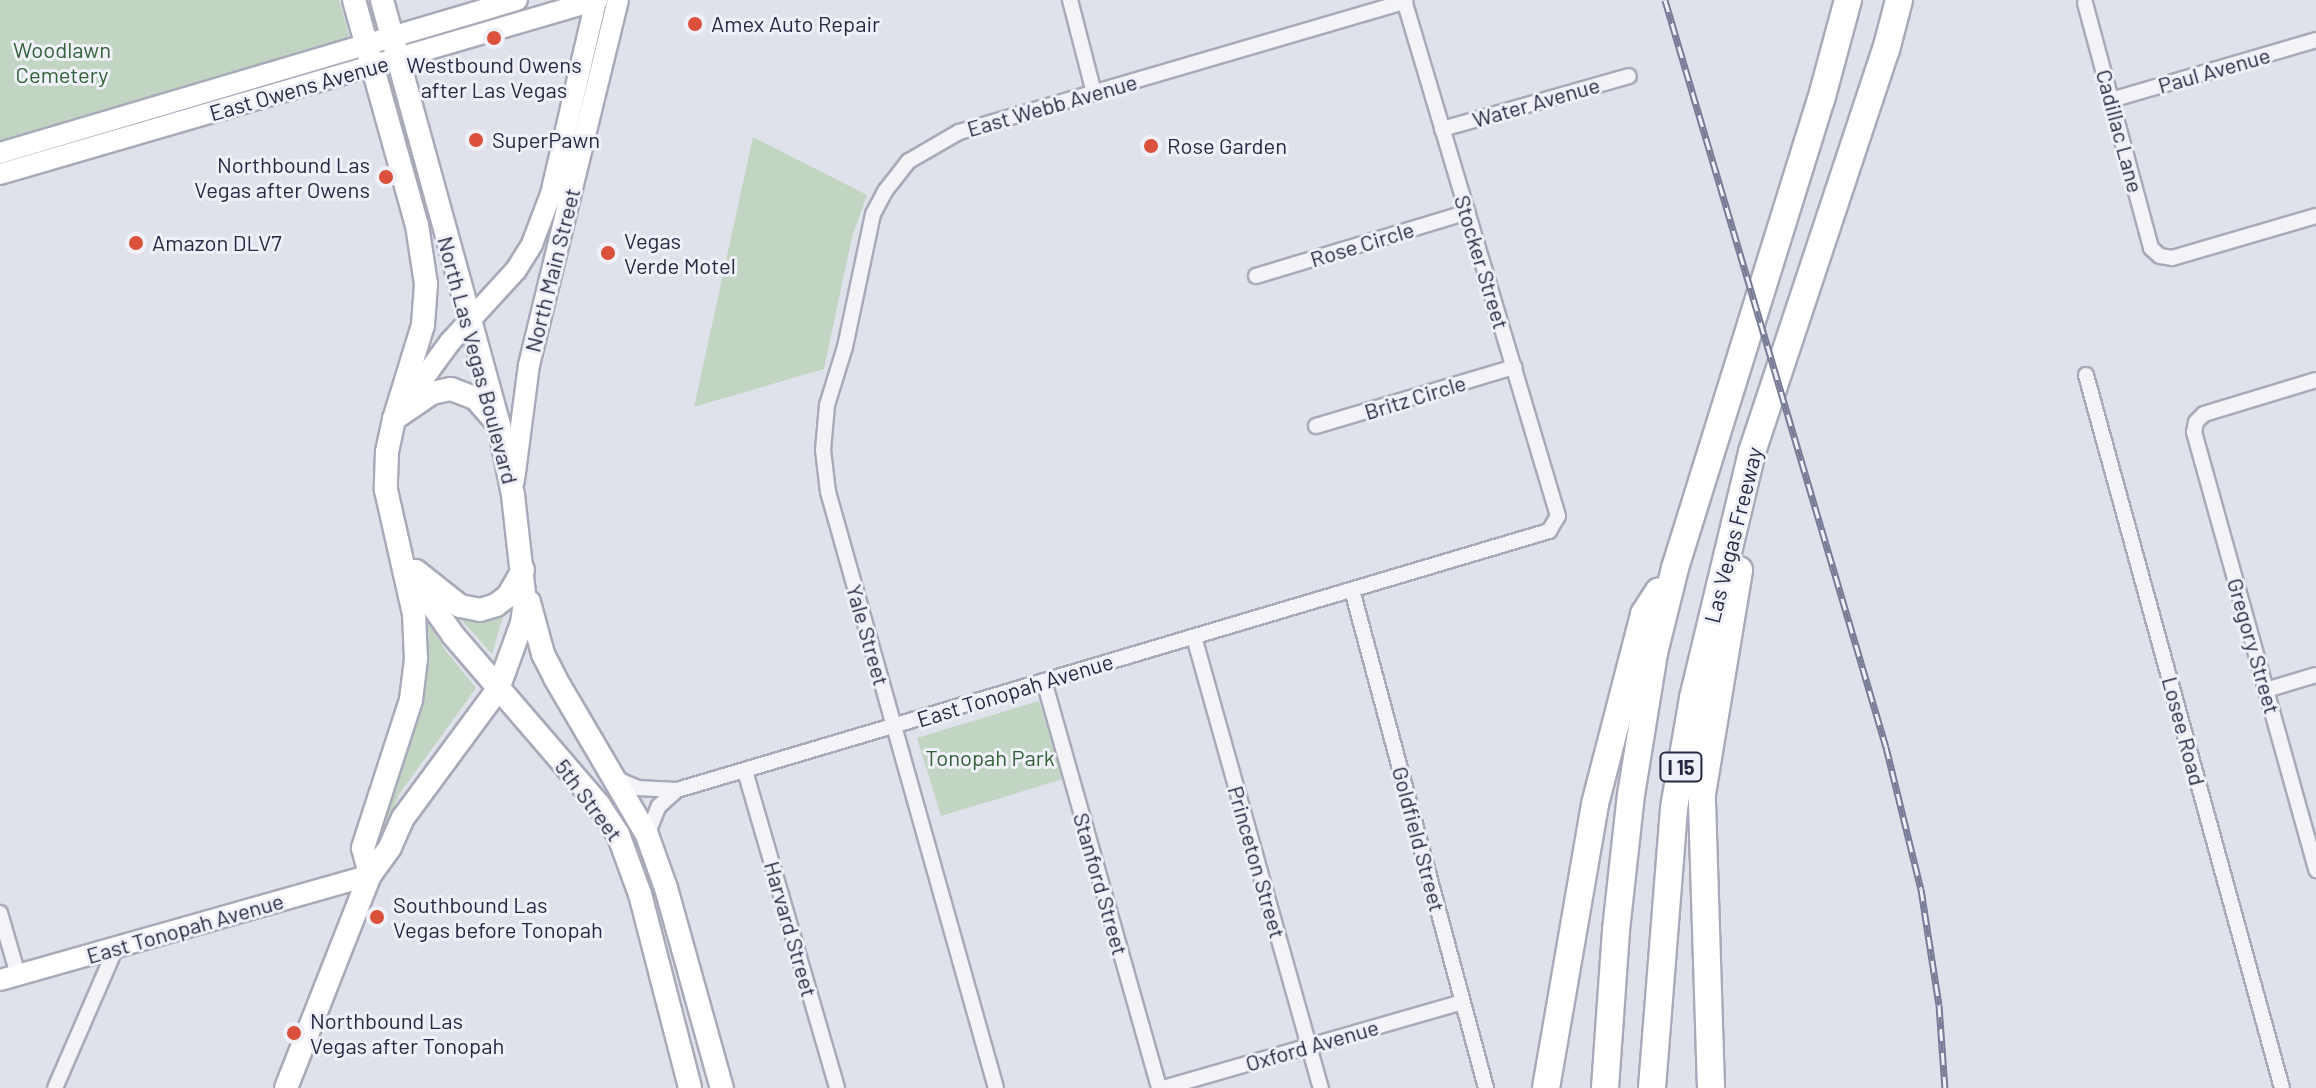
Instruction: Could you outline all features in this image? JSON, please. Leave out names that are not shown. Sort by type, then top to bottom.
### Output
[{"type":"highway","name":"Las Vegas Freeway","points":[[1605,1088],[1616,930],[1631,795],[1654,653],[1675,568],[1821,100],[1848,0]]},
{"type":"highway","name":"Las Vegas Freeway","points":[[1652,1088],[1674,808],[1693,698],[1752,452],[1886,50],[1899,0]]},
{"type":"highway","points":[[1711,1088],[1702,794],[1733,624],[1752,452]]},
{"type":"highway","points":[[1546,1088],[1595,804],[1644,614],[1675,568]]},
{"type":"main road","name":"North Las Vegas Boulevard","points":[[354,0],[417,225],[426,273],[423,325],[394,419],[387,452],[386,490],[414,614],[416,659],[411,700],[363,848],[370,875]]},
{"type":"main road","name":"North Las Vegas Boulevard","points":[[286,1088],[370,875],[390,847],[403,818],[498,689],[522,623],[525,602],[513,495],[499,425],[382,0]]},
{"type":"main road","name":"East Owens Avenue","points":[[0,174],[395,48],[517,0]]},
{"type":"main road","name":"East Owens Avenue","points":[[395,48],[596,0]]},
{"type":"main road","name":"North Main Street","points":[[394,419],[468,321],[516,270],[542,222],[596,0]]},
{"type":"main road","name":"North Main Street","points":[[513,495],[529,365],[618,0]]},
{"type":"main road","name":"East Owens Avenue","points":[[0,153],[370,56]]},
{"type":"main road","points":[[394,419],[432,393],[451,389],[475,398],[499,425]]},
{"type":"main road","points":[[400,557],[469,610],[496,605],[508,596],[523,570]]},
{"type":"main road","name":"5th Street","points":[[400,557],[435,612],[599,805],[618,834],[640,894],[690,1088]]},
{"type":"main road","name":"5th Street","points":[[523,570],[543,654],[647,835],[722,1088]]},
{"type":"main road","name":"East Tonopah Avenue","points":[[9,977],[370,875]]},
{"type":"main road","points":[[673,1024],[707,1034]]},
{"type":"street","points":[[1070,0],[1094,93]]},
{"type":"street","name":"East Webb Avenue","points":[[893,180],[920,153],[959,132],[1404,1]]},
{"type":"street","name":"Stocker Street","points":[[1404,1],[1558,516],[1555,525]]},
{"type":"street","name":"Cadillac Lane","points":[[2085,3],[2151,248],[2160,256],[2172,258],[2316,216]]},
{"type":"street","name":"Paul Avenue","points":[[2111,100],[2316,40]]},
{"type":"street","name":"Water Avenue","points":[[1442,129],[1629,76]]},
{"type":"street","name":"Yale Street","points":[[893,180],[871,225],[845,347],[829,395],[823,450],[828,492],[996,1088]]},
{"type":"street","name":"Rose Circle","points":[[1256,276],[1468,212]]},
{"type":"street","name":"Britz Circle","points":[[1316,426],[1514,367]]},
{"type":"street","name":"Losee Road","points":[[2086,375],[2282,1088]]},
{"type":"street","name":"Gregory Street","points":[[2316,380],[2204,414],[2196,422],[2194,432],[2316,870]]},
{"type":"street","name":"East Tonopah Avenue","points":[[615,778],[637,788],[677,790],[1549,531],[1555,525]]},
{"type":"street","name":"Goldfield Street","points":[[1352,590],[1486,1088]]},
{"type":"street","name":"Princeton Street","points":[[1194,637],[1321,1088]]},
{"type":"street","points":[[2266,690],[2316,675]]},
{"type":"street","name":"Stanford Street","points":[[1044,681],[1161,1088]]},
{"type":"street","name":"Harvard Street","points":[[745,771],[837,1088]]},
{"type":"street","points":[[647,835],[659,806],[677,790]]},
{"type":"street","points":[[0,913],[9,977]]},
{"type":"street","points":[[55,1088],[116,948]]},
{"type":"street","name":"Oxford Avenue","points":[[1161,1088],[1462,1002]]},
{"type":"green space","name":"Woodlawn Cemetery","points":[[0,0],[339,0],[351,42],[0,143]]},
{"type":"green space","points":[[753,137],[867,195],[852,237],[824,369],[694,407]]},
{"type":"green space","points":[[505,610],[492,654],[458,616]]},
{"type":"green space","points":[[426,617],[445,650],[476,688],[400,793],[377,849],[410,729],[422,620]]},
{"type":"green space","name":"Tonopah Park","points":[[1039,701],[1063,779],[941,816],[917,738]]},
{"type":"railway","points":[[1665,0],[1886,747],[1921,889],[1939,1005],[1945,1088]]},
{"type":"place","name":"Amex Auto Repair","points":[[695,24]]},
{"type":"place","name":"Westbound Owens after Las Vegas","points":[[494,38]]},
{"type":"place","name":"SuperPawn","points":[[476,140]]},
{"type":"place","name":"Rose Garden","points":[[1151,146]]},
{"type":"place","name":"Northbound Las Vegas after Owens","points":[[386,177]]},
{"type":"place","name":"Amazon DLV7","points":[[136,243]]},
{"type":"place","name":"Vegas Verde Motel","points":[[608,253]]},
{"type":"place","name":"Southbound Las Vegas before Tonopah","points":[[377,917]]},
{"type":"place","name":"Northbound Las Vegas after Tonopah","points":[[294,1033]]}]
